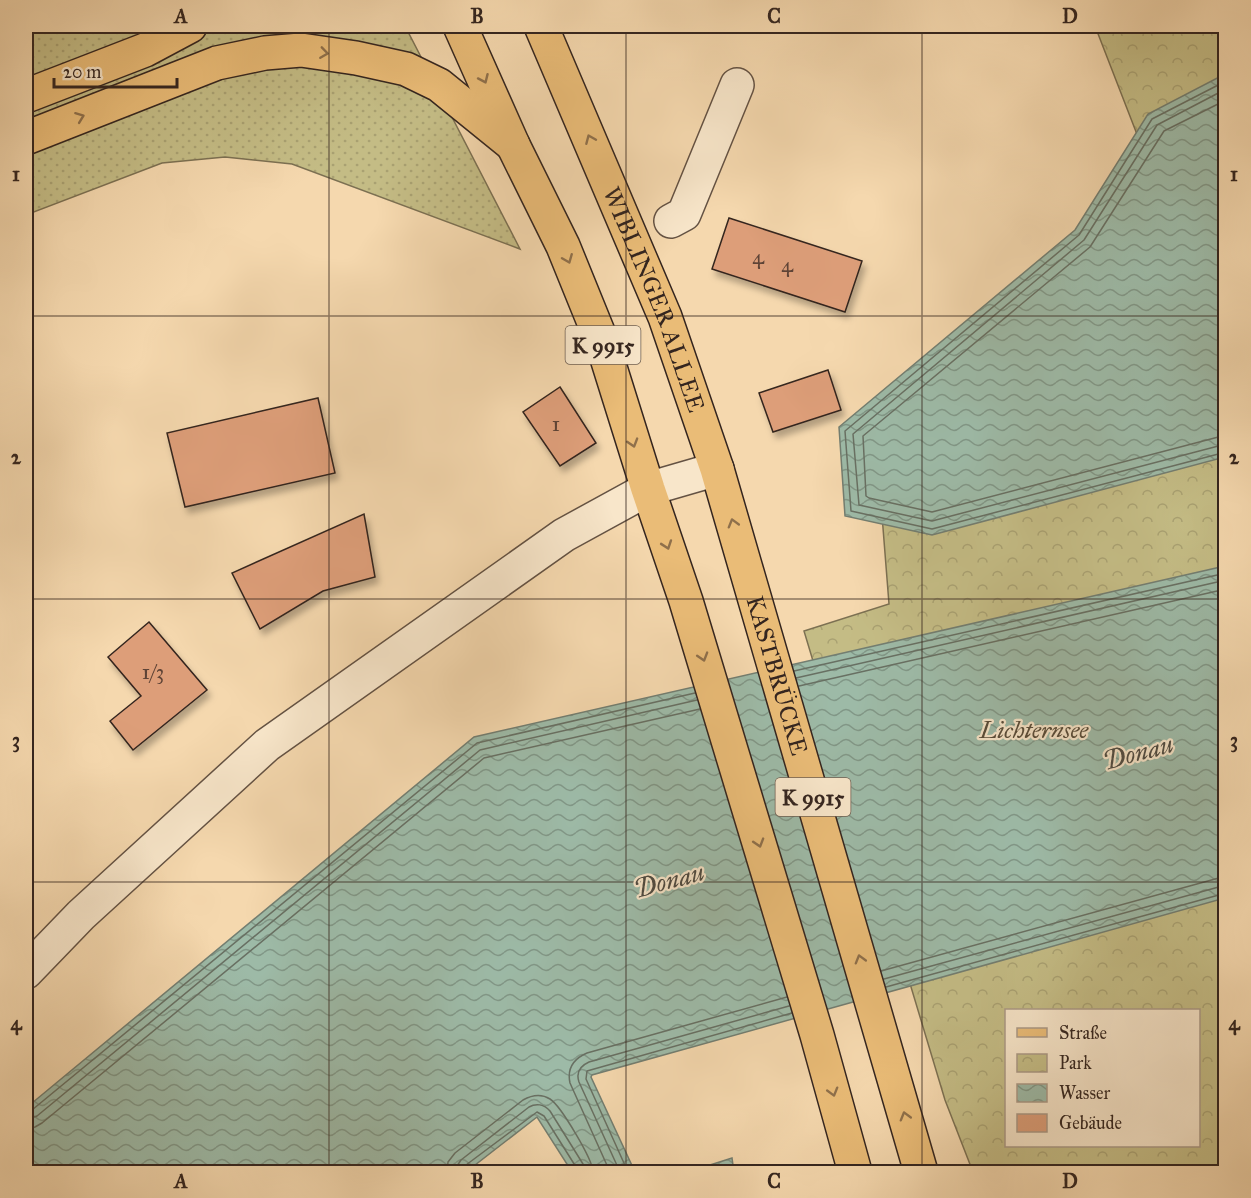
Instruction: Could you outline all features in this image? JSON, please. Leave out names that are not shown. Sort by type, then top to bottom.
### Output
[{"type":"main road","points":[[26,96],[145,50],[190,26]]},
{"type":"main road","name":"K 9915","points":[[460,26],[513,145],[545,206],[602,342],[686,601],[817,1035],[855,1173]]},
{"type":"main road","name":"WIBLINGER ALLEE","points":[[542,26],[665,318],[717,469],[749,578]]},
{"type":"main road","points":[[568,26],[569,88]]},
{"type":"main road","points":[[26,138],[217,63],[266,53],[301,50],[356,58],[406,69],[439,85],[513,145]]},
{"type":"main road","name":"KASTBRÜCKE","points":[[749,578],[921,1173]]},
{"type":"street","points":[[671,221],[684,214],[737,85]]},
{"type":"street","points":[[26,972],[81,915],[267,745],[564,535],[648,489],[717,469]]},
{"type":"green space","points":[[26,26],[405,26],[520,249],[292,164],[225,157],[162,163],[26,215]]},
{"type":"green space","name":"Lichternsee","points":[[1095,26],[1225,26],[1225,1172],[973,1172],[945,1100],[804,631],[889,604],[873,401],[1152,173]]},
{"type":"water","points":[[1225,74],[1225,457],[932,535],[845,516],[839,427],[1075,230],[1148,114]]},
{"type":"water","name":"Donau","points":[[1225,566],[1225,898],[592,1075],[635,1172],[572,1172],[537,1117],[466,1172],[26,1172],[26,1108],[474,737]]},
{"type":"water","points":[[732,1158],[734,1172],[688,1172]]},
{"type":"building","points":[[729,218],[862,261],[845,312],[712,269]]},
{"type":"building","points":[[828,370],[841,410],[773,432],[759,393]]},
{"type":"building","points":[[560,387],[596,443],[560,466],[523,412]]},
{"type":"building","points":[[318,398],[335,473],[185,507],[167,433]]},
{"type":"building","points":[[364,514],[375,577],[323,591],[260,629],[232,573]]},
{"type":"building","points":[[149,622],[207,690],[133,750],[110,721],[141,696],[108,657]]}]
